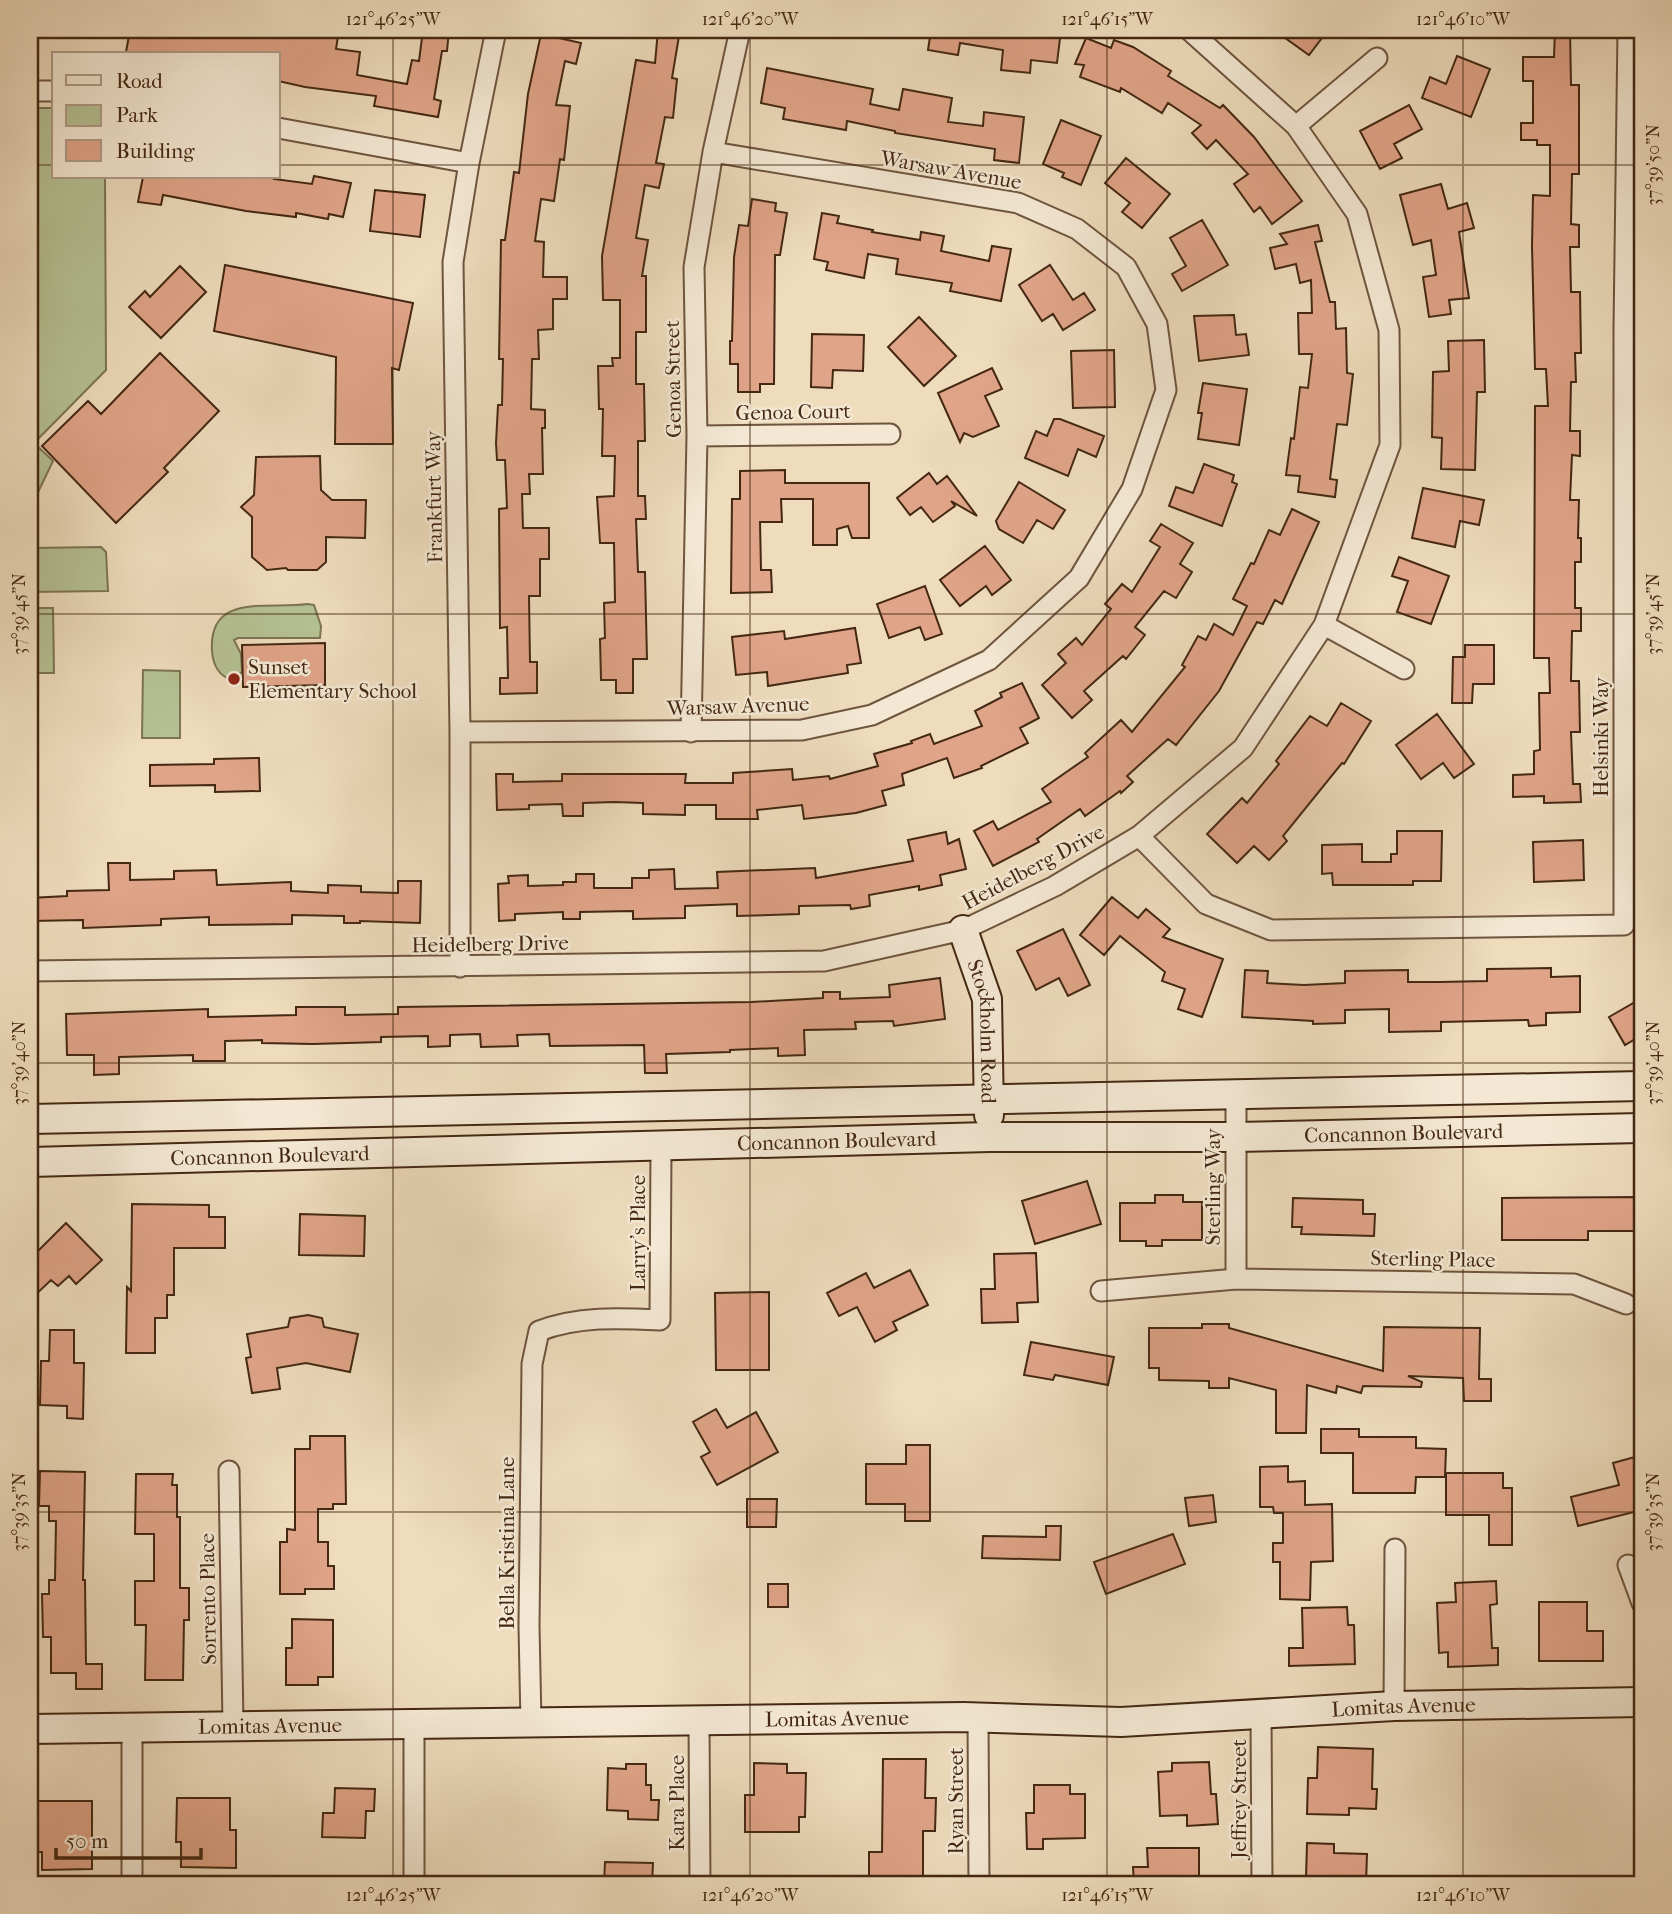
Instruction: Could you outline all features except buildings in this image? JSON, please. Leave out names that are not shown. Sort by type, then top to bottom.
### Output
[{"type":"main road","name":"Stockholm Road","points":[[962,930],[988,999],[989,1137]]},
{"type":"main road","name":"Concannon Boulevard","points":[[30,1119],[1642,1086]]},
{"type":"main road","name":"Concannon Boulevard","points":[[30,1162],[989,1137],[1236,1137],[1642,1128]]},
{"type":"main road","name":"Lomitas Avenue","points":[[30,1729],[978,1717],[1121,1722],[1394,1706],[1642,1702]]},
{"type":"street","name":"Frankfurt Way","points":[[460,967],[460,732],[453,262],[469,163],[496,30]]},
{"type":"street","name":"Genoa Street","points":[[691,732],[697,436],[694,267],[713,152],[740,30]]},
{"type":"street","name":"Heidelberg Drive","points":[[30,971],[824,961],[962,930],[1055,886],[1139,836],[1242,748],[1324,625],[1390,445],[1389,330],[1357,214],[1296,126],[1189,30]]},
{"type":"street","name":"Helsinki Way","points":[[1139,836],[1206,904],[1271,930],[1624,925],[1633,329],[1628,30]]},
{"type":"street","points":[[1296,126],[1377,58]]},
{"type":"street","points":[[30,91],[52,91]]},
{"type":"street","points":[[280,128],[469,163]]},
{"type":"street","name":"Warsaw Avenue","points":[[460,732],[802,730],[872,715],[989,660],[1079,578],[1132,489],[1166,390],[1157,324],[1126,267],[1077,229],[1018,203],[713,152]]},
{"type":"street","name":"Genoa Court","points":[[697,436],[890,434]]},
{"type":"street","points":[[1324,625],[1404,668]]},
{"type":"street","name":"Sterling Way","points":[[1236,1094],[1236,1279]]},
{"type":"street","name":"Larry's Place","points":[[660,1320],[661,1147]]},
{"type":"street","name":"Sterling Place","points":[[1101,1291],[1236,1279],[1574,1284],[1626,1304]]},
{"type":"street","name":"Bella Kristina Lane","points":[[531,1723],[529,1613],[532,1364],[539,1331],[563,1322],[618,1318],[660,1320]]},
{"type":"street","name":"Sorrento Place","points":[[229,1471],[233,1726]]},
{"type":"street","points":[[1394,1706],[1395,1549]]},
{"type":"street","points":[[1628,1565],[1642,1603]]},
{"type":"street","name":"Jeffrey Street","points":[[1261,1714],[1262,1884]]},
{"type":"street","name":"Ryan Street","points":[[978,1717],[979,1884]]},
{"type":"street","name":"Kara Place","points":[[699,1721],[700,1884]]},
{"type":"street","points":[[414,1725],[414,1884]]},
{"type":"street","points":[[132,1727],[132,1884]]},
{"type":"green space","points":[[30,108],[52,108],[52,178],[105,178],[106,370],[34,443],[53,461],[30,509]]},
{"type":"green space","points":[[101,547],[106,552],[108,591],[30,592],[30,548]]},
{"type":"green space","points":[[314,605],[321,626],[320,638],[238,638],[234,640],[241,654],[242,672],[232,680],[218,669],[212,651],[213,632],[220,619],[231,611],[244,607]]},
{"type":"green space","points":[[30,608],[53,608],[54,673],[30,673]]},
{"type":"green space","points":[[143,670],[180,671],[180,738],[142,738]]},
{"type":"place","name":"Sunset Elementary School","points":[[234,679]]}]
